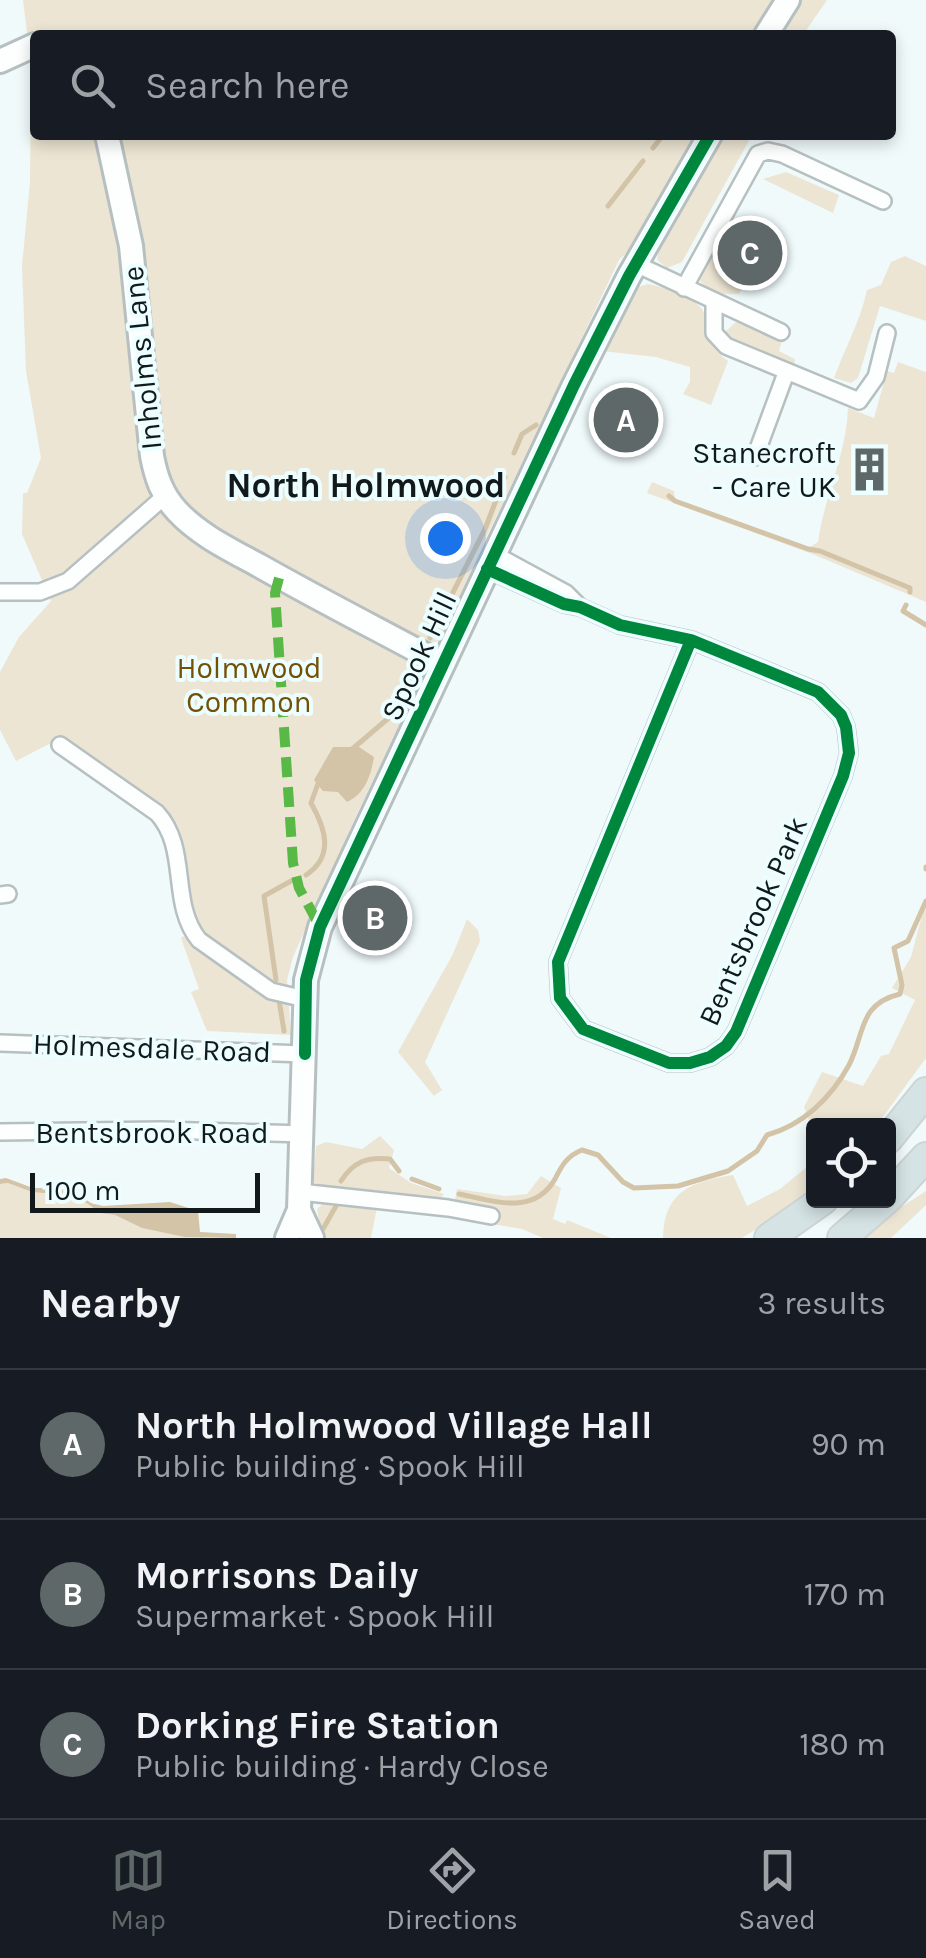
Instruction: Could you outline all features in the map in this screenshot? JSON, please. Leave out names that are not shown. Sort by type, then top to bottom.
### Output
[{"type":"highway","points":[[896,1129],[926,1092]]},
{"type":"highway","points":[[896,1189],[926,1157]]},
{"type":"highway","points":[[769,1238],[812,1208]]},
{"type":"highway","points":[[842,1238],[877,1208]]},
{"type":"street","points":[[769,30],[788,0]]},
{"type":"street","points":[[0,61],[30,46]]},
{"type":"street","name":"Inholms Lane","points":[[108,140],[131,246],[152,456],[165,496],[204,534],[442,664]]},
{"type":"street","name":"Spook Hill","points":[[287,1238],[300,1201],[305,998],[320,926],[574,385],[636,264],[707,140]]},
{"type":"street","points":[[684,288],[758,154],[768,150],[782,154],[882,201]]},
{"type":"street","points":[[636,264],[780,332]]},
{"type":"street","points":[[714,302],[714,333],[726,346],[859,401],[876,377],[887,334]]},
{"type":"street","points":[[755,457],[786,373]]},
{"type":"street","points":[[0,592],[40,592],[68,580],[165,496]]},
{"type":"street","name":"Bentsbrook Park","points":[[490,562],[566,593],[580,607],[620,625],[690,640],[818,692],[841,715],[846,727],[849,753],[842,776],[736,1032],[726,1046],[710,1057],[670,1063],[582,1028],[560,998],[558,962],[690,640]]},
{"type":"street","points":[[60,745],[157,813],[170,827],[179,857],[184,912],[199,940],[270,991],[305,998]]},
{"type":"street","name":"Holmesdale Road","points":[[0,1043],[305,1054]]},
{"type":"street","name":"Bentsbrook Road","points":[[0,1132],[162,1130],[304,1134]]},
{"type":"street","points":[[300,1201],[490,1216]]},
{"type":"street","name":"Spook Hill","points":[[300,1201],[312,1238]]},
{"type":"green space","name":"Holmwood Common","points":[[23,0],[827,0],[806,30],[30,30],[30,56]]},
{"type":"green space","name":"Holmwood Common","points":[[30,140],[749,140],[682,262],[667,268],[657,260],[660,244],[645,235],[619,260],[487,536],[443,640],[423,645],[415,662],[419,686],[293,957],[287,980],[291,1035],[207,1031],[191,992],[199,989],[181,938],[197,926],[182,839],[171,817],[60,741],[16,761],[0,730],[0,672],[19,637],[51,601],[22,534],[23,493],[27,493],[41,458],[26,371],[22,266]]},
{"type":"green space","points":[[786,172],[839,195],[833,213],[763,179]]},
{"type":"green space","points":[[719,250],[733,257],[727,271],[746,280],[739,294],[716,292],[698,278],[708,256]]},
{"type":"green space","points":[[905,256],[926,266],[926,321],[880,306],[858,378],[851,383],[834,378],[867,290],[881,285],[891,262]]},
{"type":"green space","points":[[648,284],[671,290],[701,307],[713,345],[728,361],[711,405],[683,394],[690,382],[690,367],[656,357],[602,351],[638,287]]},
{"type":"green space","points":[[736,322],[782,341],[779,351],[795,359],[794,365],[728,339],[726,331]]},
{"type":"green space","points":[[898,362],[926,372],[926,602],[815,555],[647,493],[652,482],[674,491],[675,499],[810,547],[818,542],[844,442],[848,408],[874,418],[887,371],[894,373]]},
{"type":"green space","points":[[926,900],[926,1058],[882,1118],[808,1118],[804,1107],[822,1072],[863,1086],[881,1056],[889,1054],[915,1000],[892,988],[911,957]]},
{"type":"green space","points":[[467,919],[478,930],[480,941],[425,1062],[442,1090],[434,1096],[398,1052],[453,954]]},
{"type":"green space","points":[[380,1136],[394,1150],[389,1168],[411,1183],[444,1194],[439,1200],[330,1188],[313,1182],[316,1146],[326,1142],[362,1149]]},
{"type":"green space","points":[[806,1168],[806,1194],[742,1238],[663,1238],[668,1209],[675,1199],[704,1181],[733,1175],[747,1206],[780,1189]]},
{"type":"green space","points":[[541,1176],[561,1188],[553,1219],[565,1224],[567,1220],[611,1238],[543,1238],[522,1229],[492,1224],[495,1209],[455,1200],[457,1189],[506,1196],[527,1194]]},
{"type":"green space","points":[[0,1184],[32,1192],[76,1196],[100,1212],[142,1228],[208,1238],[0,1238]]},
{"type":"green space","points":[[926,1191],[926,1205],[891,1238],[863,1238],[887,1216]]},
{"type":"green space","points":[[326,1201],[377,1207],[371,1238],[325,1238],[317,1209]]},
{"type":"shaded area","points":[[333,747],[359,747],[374,757],[366,783],[347,802],[338,792],[323,791],[314,780]]},
{"type":"shaded area","points":[[0,1179],[33,1188],[76,1193],[103,1206],[170,1202],[198,1211],[200,1232],[236,1234],[236,1238],[185,1237],[142,1228],[101,1213],[76,1196],[0,1184]]},
{"type":"waterway","points":[[653,148],[659,140]]},
{"type":"waterway","points":[[608,206],[643,161]]},
{"type":"waterway","points":[[514,453],[522,434],[536,425]]},
{"type":"waterway","points":[[430,638],[485,529],[505,477]]},
{"type":"waterway","points":[[669,496],[820,551],[910,588],[910,592]]},
{"type":"waterway","points":[[906,605],[903,611],[926,625]]},
{"type":"waterway","points":[[350,751],[398,710],[413,673]]},
{"type":"waterway","points":[[306,875],[324,850],[323,832],[311,803],[320,778]]},
{"type":"waterway","points":[[276,980],[264,896],[291,881]]},
{"type":"waterway","points":[[459,1194],[499,1202],[525,1202],[546,1191],[569,1158],[582,1150],[598,1155],[623,1182],[634,1188],[678,1186],[728,1171],[757,1151],[767,1135],[815,1109],[834,1088],[849,1065],[870,1013],[886,999],[900,994],[902,985],[894,948],[908,941],[926,901]]},
{"type":"waterway","points":[[279,1000],[284,1031]]},
{"type":"waterway","points":[[341,1181],[356,1165],[368,1160],[390,1159],[399,1171]]},
{"type":"waterway","points":[[412,1179],[439,1189]]},
{"type":"waterway","points":[[323,1229],[336,1206]]},
{"type":"marked path","points":[[279,578],[275,593],[293,863],[299,888],[320,927]]},
{"type":"cycle path","points":[[305,1054],[306,980],[320,927],[574,385],[629,276],[707,140]]},
{"type":"cycle path","points":[[487,569],[620,625],[691,640],[818,692],[841,715],[846,727],[849,753],[843,776],[736,1032],[726,1046],[710,1057],[690,1063],[669,1063],[583,1029],[560,998],[558,962],[691,640]]},
{"type":"place","name":"Dorking Fire Station","points":[[750,253]]},
{"type":"place","name":"North Holmwood Village Hall","points":[[626,420]]},
{"type":"place","name":"Stanecroft - Care UK","points":[[869,470]]},
{"type":"place","name":"Morrisons Daily","points":[[375,918]]},
{"type":"district","name":"North Holmwood","points":[[366,485]]}]
